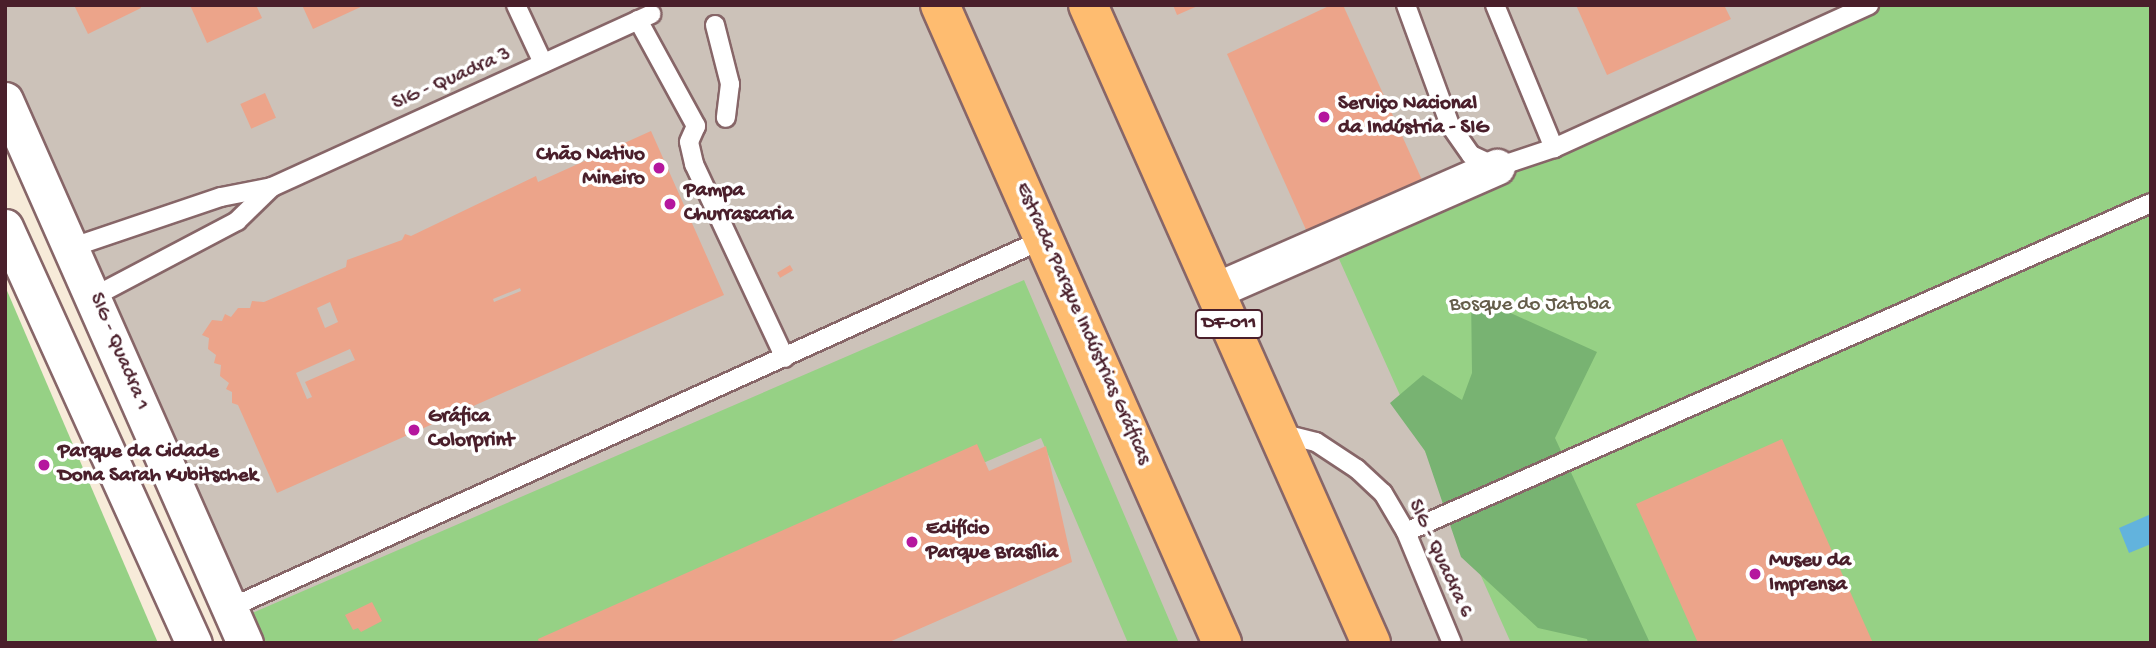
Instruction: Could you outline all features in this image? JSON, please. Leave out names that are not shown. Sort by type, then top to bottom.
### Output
[{"type":"main road","name":"Estrada Parque Indústrias Gráficas","points":[[940,5],[1222,643]]},
{"type":"main road","name":"DF-011","points":[[1088,5],[1371,643]]},
{"type":"street","name":"SIG - Quadra 1","points":[[5,100],[95,296],[245,643]]},
{"type":"street","points":[[1214,291],[1497,167]]},
{"type":"street","points":[[5,227],[194,643]]},
{"type":"lane","points":[[516,5],[543,63]]},
{"type":"lane","points":[[1405,5],[1450,125],[1471,155],[1497,167],[1554,148],[1869,5]]},
{"type":"lane","points":[[1495,5],[1554,148]]},
{"type":"lane","name":"SIG - Quadra 3","points":[[73,247],[221,197],[272,187],[644,17],[696,126],[689,142],[694,164],[785,358]]},
{"type":"lane","points":[[715,25],[730,84],[726,118]]},
{"type":"lane","name":"SIG - Quadra 3","points":[[95,296],[237,221],[272,187]]},
{"type":"lane","points":[[1406,532],[2151,203]]},
{"type":"lane","points":[[230,608],[1044,239]]},
{"type":"lane","name":"SIG - Quadra 6","points":[[1277,433],[1316,442],[1357,469],[1383,493],[1406,532],[1452,643]]},
{"type":"shaded area","points":[[5,5],[2151,5],[2151,643],[249,643],[5,89]]},
{"type":"green space","name":"Bosque do Jatoba","points":[[1855,5],[2151,5],[2151,643],[1511,643],[1339,259],[1346,256],[1339,240]]},
{"type":"green space","points":[[1024,280],[1179,643],[1128,643],[1041,438],[566,643],[265,643],[252,613]]},
{"type":"green space","name":"Parque da Cidade Dona Sarah Kubitschek","points":[[5,286],[158,643],[5,643]]},
{"type":"green space","points":[[1471,295],[1597,352],[1555,438],[1650,643],[1588,643],[1587,639],[1538,628],[1461,557],[1425,451],[1390,403],[1423,375],[1462,400],[1472,373]]},
{"type":"water","points":[[2151,514],[2151,544],[2129,553],[2119,528]]},
{"type":"building","points":[[74,5],[140,5],[141,8],[88,34]]},
{"type":"building","points":[[190,5],[256,5],[262,18],[207,43]]},
{"type":"building","points":[[302,5],[365,5],[313,29]]},
{"type":"building","points":[[1173,5],[1200,5],[1177,15]]},
{"type":"building","name":"Serviço Nacional da Indústria - SIG","points":[[1331,5],[1343,5],[1422,180],[1421,185],[1307,232],[1227,54]]},
{"type":"building","points":[[1576,5],[1724,5],[1731,19],[1607,75]]},
{"type":"building","points":[[265,93],[276,118],[251,129],[240,104]]},
{"type":"building","points":[[651,131],[724,295],[277,493],[238,405],[232,403],[232,392],[226,389],[229,383],[220,376],[221,365],[214,363],[216,355],[208,349],[209,338],[202,335],[212,320],[222,321],[225,314],[231,317],[238,308],[250,308],[252,301],[264,302],[346,267],[347,260],[402,240],[405,234],[411,236],[536,176],[538,182]],"holes":[[[520,288],[521,291],[494,302],[493,299]],[[330,302],[338,322],[325,328],[317,308]],[[350,349],[355,360],[305,382],[312,397],[307,399],[296,373]]]},
{"type":"building","points":[[790,265],[793,270],[780,278],[777,273]]},
{"type":"building","name":"Museu da Imprensa","points":[[1782,439],[1873,643],[1698,643],[1636,504]]},
{"type":"building","name":"Edifício Parque Brasília","points":[[977,444],[989,471],[1046,446],[1072,562],[887,643],[539,643],[538,639]]},
{"type":"building","points":[[372,602],[382,621],[361,632],[358,628],[353,630],[345,615]]},
{"type":"place","name":"Serviço Nacional da Indústria - SIG","points":[[1324,117]]},
{"type":"place","name":"Chão Nativo Mineiro","points":[[659,168]]},
{"type":"place","name":"Pampa Churrascaria","points":[[670,204]]},
{"type":"place","name":"Gráfica Colorprint","points":[[414,430]]},
{"type":"place","name":"Parque da Cidade Dona Sarah Kubitschek","points":[[44,465]]},
{"type":"place","name":"Edifício Parque Brasília","points":[[912,542]]},
{"type":"place","name":"Museu da Imprensa","points":[[1755,574]]}]
